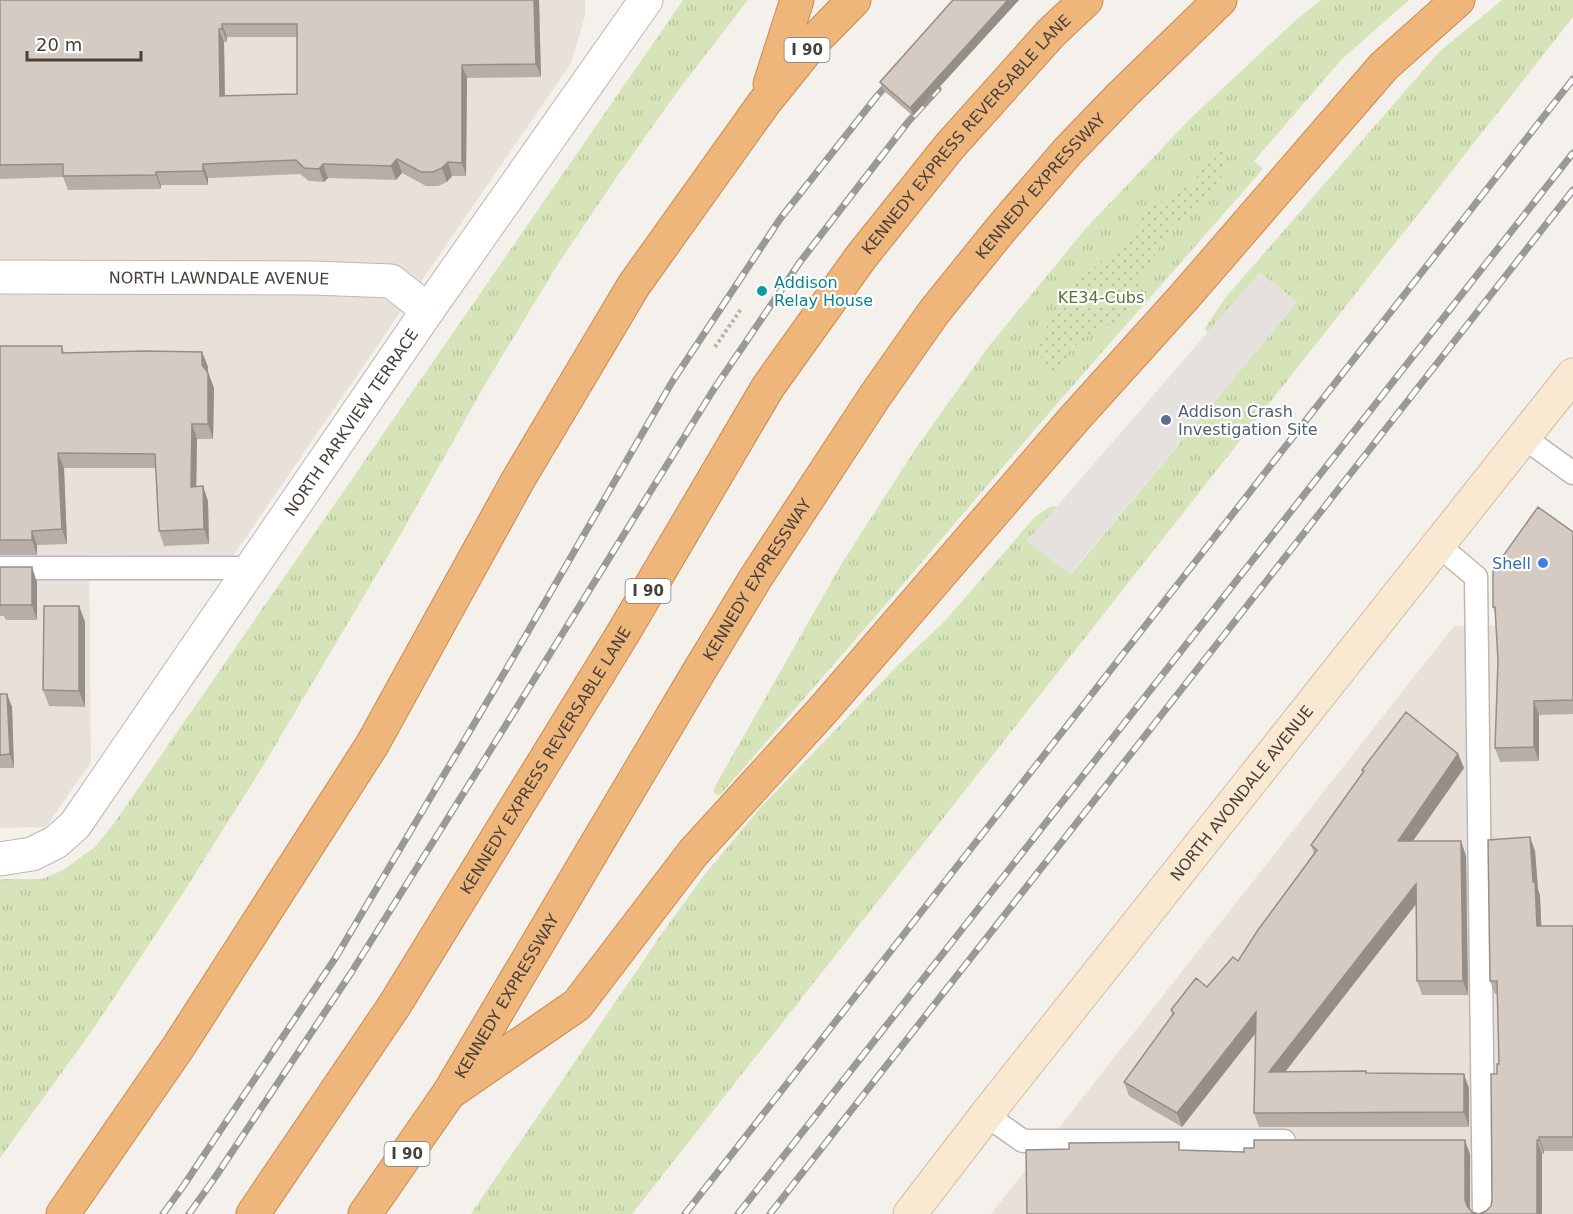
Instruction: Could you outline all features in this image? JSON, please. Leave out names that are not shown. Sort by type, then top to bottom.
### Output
[{"type":"highway","points":[[764,103],[797,0]]},
{"type":"highway","name":"I 90","points":[[63,1214],[180,1046],[372,745],[518,480],[634,285],[764,103],[814,41],[854,0]]},
{"type":"highway","name":"KENNEDY EXPRESS REVERSABLE LANE","points":[[253,1214],[394,1006],[622,635],[768,387],[861,257],[949,147],[1051,33],[1086,0]]},
{"type":"highway","name":"KENNEDY EXPRESSWAY","points":[[365,1214],[449,1094],[749,588],[914,340],[956,285],[1068,151],[1220,0]]},
{"type":"highway","points":[[449,1094],[577,1005],[693,853],[823,710],[1074,419],[1185,296],[1384,66],[1458,0]]},
{"type":"street","name":"NORTH PARKVIEW TERRACE","points":[[0,859],[32,854],[56,842],[75,825],[642,2]]},
{"type":"street","name":"NORTH LAWNDALE AVENUE","points":[[0,277],[314,278],[391,281],[428,310]]},
{"type":"street","name":"NORTH AVONDALE AVENUE","points":[[910,1214],[1573,375]]},
{"type":"lane","points":[[1523,437],[1573,473]]},
{"type":"lane","points":[[1438,545],[1476,577],[1484,1214]]},
{"type":"lane","points":[[0,568],[252,568]]},
{"type":"lane","points":[[986,1115],[1023,1142],[1306,1141]]},
{"type":"lane","points":[[1460,1140],[1483,1140]]},
{"type":"path","points":[[716,347],[741,309]]},
{"type":"shaded area","points":[[0,0],[585,0],[585,16],[571,63],[233,556],[89,555],[91,762],[46,827],[0,828]]},
{"type":"shaded area","name":"Addison Crash Investigation Site","points":[[1260,272],[1297,302],[1070,574],[1027,541]]},
{"type":"shaded area","points":[[1573,625],[1573,1214],[991,1214],[1454,626]]},
{"type":"green space","points":[[683,0],[748,0],[680,88],[558,264],[487,381],[402,532],[260,771],[96,1025],[0,1158],[0,879],[42,879],[63,870],[95,847],[115,822]]},
{"type":"green space","points":[[1321,0],[1409,0],[1341,60],[1254,161],[1263,169],[1061,399],[720,795],[715,794],[713,790],[842,563],[916,448],[989,346],[1087,227],[1190,119],[1297,19]]},
{"type":"green space","points":[[1502,0],[1573,0],[1573,17],[632,1214],[471,1214],[705,874],[762,806],[897,666],[945,621],[1033,519],[1049,507],[1058,506],[1027,541],[1071,574],[1297,302],[1260,273],[1207,333],[1205,328],[1226,297],[1439,52]]},
{"type":"green space","name":"KE34-Cubs","points":[[1213,147],[1225,151],[1225,169],[1213,195],[1193,214],[1173,224],[1145,272],[1126,317],[1097,329],[1070,350],[1059,372],[1049,374],[1042,365],[1040,341],[1067,286],[1108,258],[1132,232],[1147,210],[1193,184]]},
{"type":"building","points":[[0,0],[534,0],[536,64],[462,65],[462,163],[448,162],[433,172],[421,172],[397,159],[391,166],[323,164],[319,169],[304,168],[296,160],[203,164],[203,171],[156,172],[156,175],[63,176],[63,164],[0,165]],"holes":[[[222,24],[297,24],[297,94],[220,96],[219,29],[222,29]]]},
{"type":"building","points":[[953,0],[1008,0],[910,108],[880,82]]},
{"type":"building","points":[[0,346],[62,346],[62,353],[202,352],[202,365],[208,373],[208,424],[192,424],[191,487],[203,486],[204,529],[159,531],[155,454],[58,453],[62,529],[32,531],[32,540],[0,540]]},
{"type":"building","points":[[1538,507],[1573,532],[1573,700],[1534,701],[1534,747],[1495,748],[1498,661],[1495,607],[1493,607],[1493,570]]},
{"type":"building","points":[[0,567],[32,567],[32,605],[0,605]]},
{"type":"building","points":[[44,606],[79,606],[79,691],[43,690]]},
{"type":"building","points":[[0,694],[7,694],[10,754],[0,755]]},
{"type":"building","points":[[1406,712],[1458,754],[1398,841],[1461,841],[1463,981],[1417,981],[1416,884],[1269,1072],[1366,1071],[1366,1073],[1464,1074],[1464,1112],[1254,1113],[1256,1012],[1177,1113],[1124,1082],[1174,1013],[1171,1010],[1196,978],[1207,987],[1233,957],[1238,961],[1317,850],[1311,845],[1364,771],[1362,770]]},
{"type":"building","points":[[1530,837],[1537,926],[1573,926],[1573,1137],[1539,1137],[1537,1140],[1537,1214],[1479,1214],[1491,1206],[1492,1200],[1491,1074],[1497,1074],[1497,1064],[1499,1064],[1497,981],[1490,981],[1488,840]]},
{"type":"building","points":[[1254,1140],[1465,1140],[1465,1200],[1472,1212],[1479,1214],[1027,1214],[1026,1150],[1069,1149],[1069,1143],[1179,1142],[1179,1150],[1244,1152],[1244,1148],[1254,1148]]},
{"type":"railway","points":[[163,1214],[336,957],[500,680],[672,382],[780,219],[895,76]]},
{"type":"railway","points":[[685,1214],[1573,79]]},
{"type":"railway","points":[[189,1214],[351,973],[712,392],[800,262],[908,122],[938,89]]},
{"type":"railway","points":[[738,1214],[1573,153]]},
{"type":"railway","points":[[770,1214],[1573,190]]},
{"type":"place","name":"Addison Relay House","points":[[762,291]]},
{"type":"place","name":"Addison Crash Investigation Site","points":[[1166,420]]},
{"type":"place","name":"Shell","points":[[1543,563]]}]
